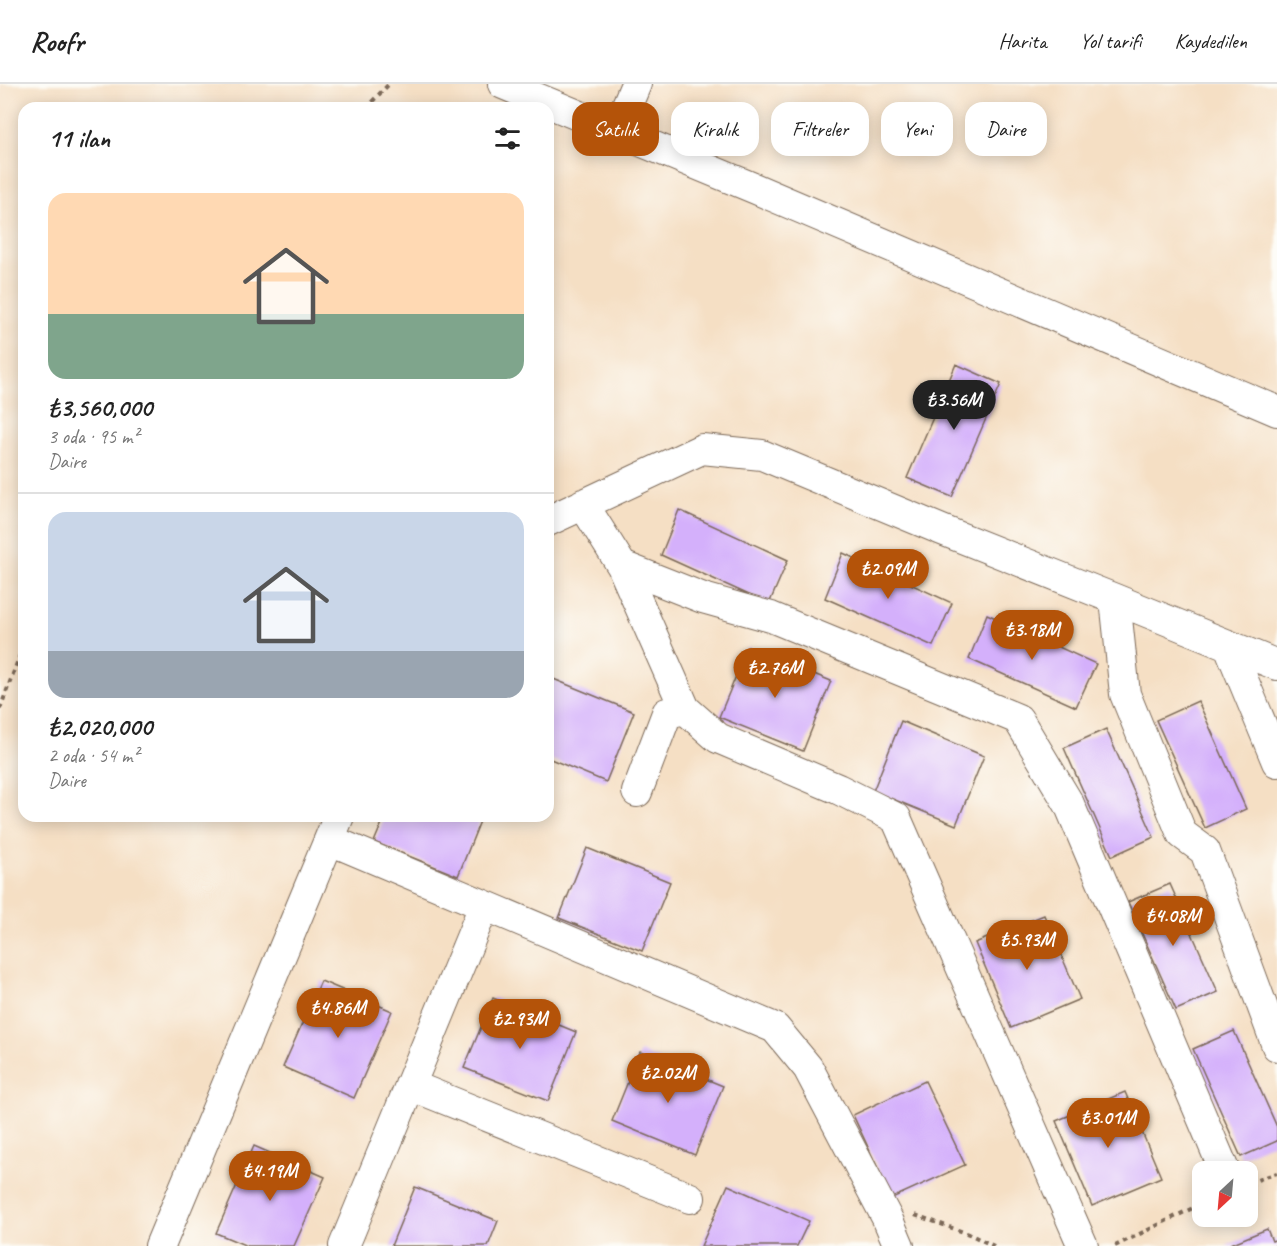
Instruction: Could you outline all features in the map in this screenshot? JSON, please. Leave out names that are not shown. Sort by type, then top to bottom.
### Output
[{"type":"street","points":[[503,84],[546,102]]},
{"type":"street","points":[[628,102],[636,84]]},
{"type":"street","points":[[554,105],[572,113]]},
{"type":"street","points":[[659,149],[1277,411]]},
{"type":"street","points":[[554,518],[702,450],[762,455],[1277,665]]},
{"type":"street","points":[[583,504],[622,566],[685,709],[718,738],[838,789],[896,818],[1083,1246]]},
{"type":"street","points":[[622,566],[703,598],[771,617],[1018,719],[1069,804],[1220,1161]]},
{"type":"street","points":[[1115,598],[1125,694],[1182,834],[1205,851],[1268,991],[1277,1046]]},
{"type":"street","points":[[1229,646],[1277,762]]},
{"type":"street","points":[[637,792],[667,713],[685,709]]},
{"type":"street","points":[[160,1246],[334,828],[484,906],[775,1028],[808,1068],[893,1233]]},
{"type":"street","points":[[344,1246],[484,906]]},
{"type":"street","points":[[410,1085],[690,1198]]},
{"type":"path","points":[[372,102],[389,84]]},
{"type":"path","points":[[0,709],[18,660]]},
{"type":"path","points":[[1258,1180],[1277,1173]]},
{"type":"path","points":[[1115,1246],[1192,1208]]},
{"type":"path","points":[[893,1233],[915,1215],[969,1233],[994,1246]]},
{"type":"building","points":[[956,364],[1001,384],[952,497],[907,478]]},
{"type":"building","points":[[679,510],[788,560],[769,604],[661,555]]},
{"type":"building","points":[[843,553],[952,603],[933,646],[825,598]]},
{"type":"building","points":[[987,614],[1096,664],[1076,707],[969,659]]},
{"type":"building","points":[[748,647],[831,681],[803,751],[719,717]]},
{"type":"building","points":[[554,679],[634,712],[606,782],[554,760]]},
{"type":"building","points":[[1198,701],[1246,809],[1205,828],[1156,720]]},
{"type":"building","points":[[901,721],[984,756],[956,825],[873,791]]},
{"type":"building","points":[[1106,729],[1154,837],[1112,856],[1064,748]]},
{"type":"building","points":[[382,822],[480,822],[458,876],[374,842]]},
{"type":"building","points":[[587,848],[670,882],[642,951],[559,918]]},
{"type":"building","points":[[1170,884],[1218,992],[1176,1010],[1128,902]]},
{"type":"building","points":[[1044,915],[1080,999],[1011,1028],[975,943]]},
{"type":"building","points":[[321,981],[392,1011],[354,1098],[283,1067]]},
{"type":"building","points":[[493,998],[576,1032],[548,1101],[464,1068]]},
{"type":"building","points":[[1234,1031],[1277,1127],[1277,1141],[1241,1157],[1193,1049]]},
{"type":"building","points":[[640,1052],[723,1086],[695,1155],[612,1121]]},
{"type":"building","points":[[925,1081],[965,1165],[892,1198],[853,1115]]},
{"type":"building","points":[[1125,1092],[1161,1177],[1092,1206],[1056,1121]]},
{"type":"building","points":[[254,1146],[325,1177],[294,1246],[247,1246],[216,1233]]},
{"type":"building","points":[[728,1185],[809,1221],[797,1246],[701,1246]]},
{"type":"building","points":[[415,1187],[498,1221],[488,1246],[391,1246]]},
{"type":"building","points":[[1267,1229],[1272,1241],[1277,1239],[1277,1246],[1226,1246]]}]
